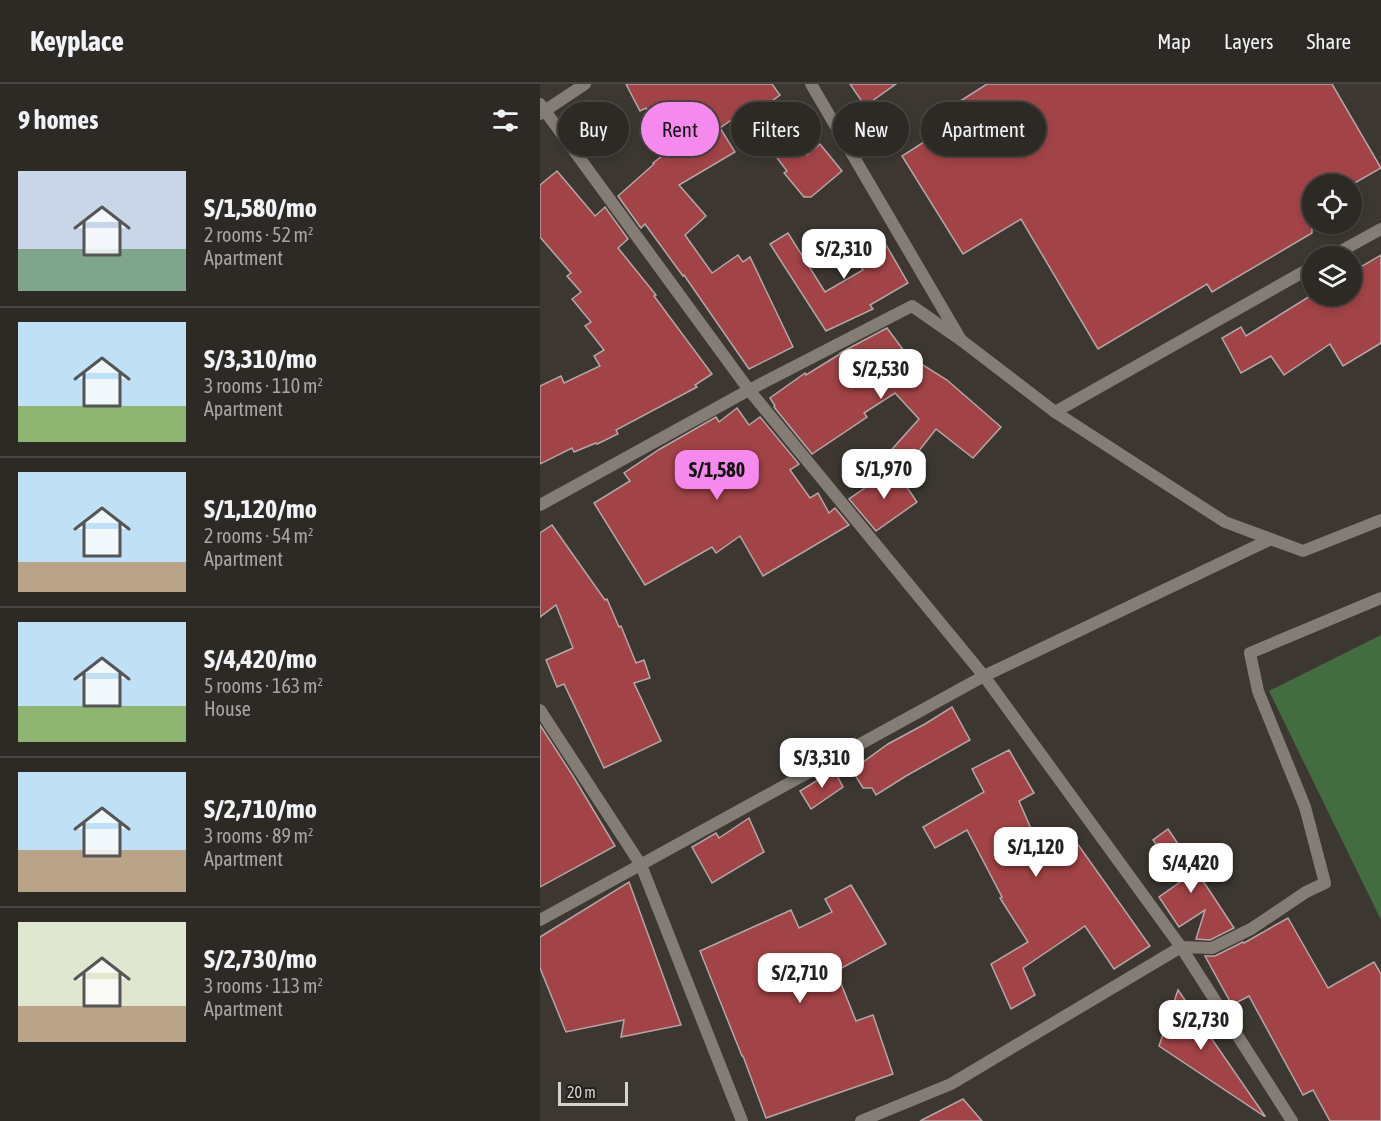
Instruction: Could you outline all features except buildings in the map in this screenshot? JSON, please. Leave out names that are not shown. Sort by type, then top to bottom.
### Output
[{"type":"street","points":[[585,84],[542,110],[749,390],[984,676],[1181,947],[1292,1121]]},
{"type":"street","points":[[811,84],[961,340]]},
{"type":"street","points":[[1350,246],[1381,229]]},
{"type":"street","points":[[1055,412],[1302,273]]},
{"type":"street","points":[[540,505],[749,390],[912,306],[961,340],[1055,412],[1225,522],[1303,551],[1381,520]]},
{"type":"street","points":[[540,920],[984,676],[1269,540]]},
{"type":"street","points":[[861,1121],[951,1084],[1181,947],[1212,948],[1251,929],[1306,892],[1325,883],[1305,807],[1258,691],[1250,653],[1381,598]]},
{"type":"street","points":[[540,710],[640,865],[742,1121]]},
{"type":"green space","points":[[1381,635],[1381,920],[1269,691]]}]
